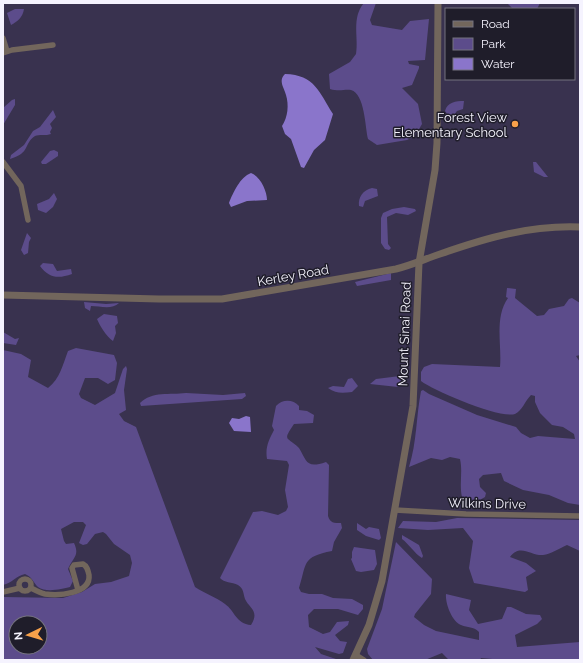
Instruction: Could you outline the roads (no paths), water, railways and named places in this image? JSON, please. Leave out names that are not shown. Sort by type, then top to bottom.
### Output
[{"type":"street","name":"Mount Sinai Road","points":[[355,658],[376,603],[413,406],[419,263],[435,164],[438,3]]},
{"type":"street","points":[[3,38],[5,52],[53,44]]},
{"type":"street","points":[[3,162],[21,186],[28,220]]},
{"type":"street","name":"Kerley Road","points":[[3,294],[159,299],[222,299],[376,273],[419,263],[447,251],[511,232],[547,227],[580,227]]},
{"type":"street","name":"Wilkins Drive","points":[[394,510],[444,513],[580,516]]},
{"type":"street","points":[[31,588],[45,594],[54,595],[78,590],[87,583],[89,579],[88,571],[83,564],[74,565],[72,568],[78,590]]},
{"type":"street","points":[[20,588],[20,583],[25,580],[30,582],[31,588]]},
{"type":"street","points":[[3,592],[20,588],[26,591],[31,588]]},
{"type":"street","points":[[355,658],[364,660]]},
{"type":"water","points":[[285,74],[295,75],[310,81],[320,92],[333,114],[325,140],[314,150],[304,168],[301,167],[291,139],[285,134],[282,126],[286,119],[288,107],[282,84],[282,79]]},
{"type":"water","points":[[251,173],[257,177],[262,184],[266,192],[267,200],[247,201],[231,207],[229,203],[237,186],[243,178]]},
{"type":"water","points":[[246,416],[250,417],[251,432],[234,431],[229,423],[232,418],[239,419]]},
{"type":"place","name":"Forest View Elementary School","points":[[515,124]]}]
